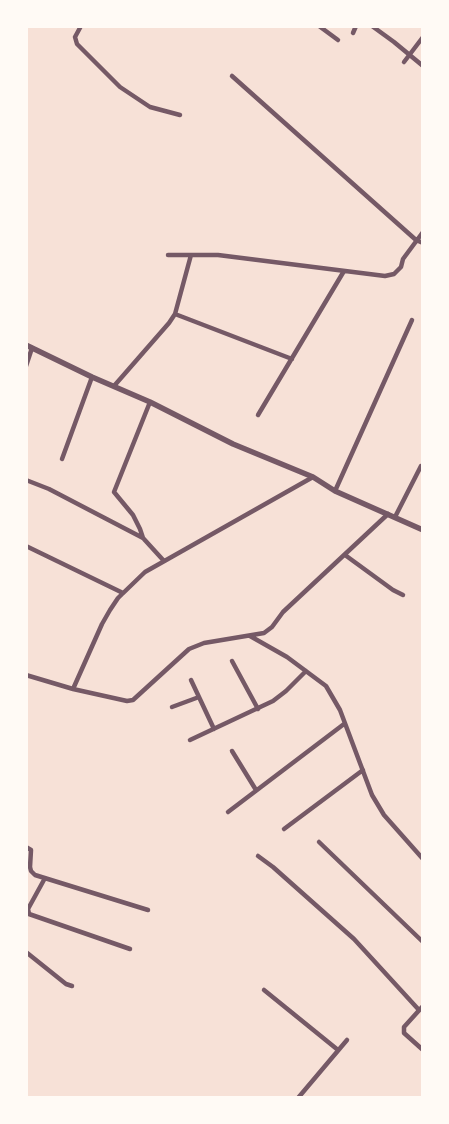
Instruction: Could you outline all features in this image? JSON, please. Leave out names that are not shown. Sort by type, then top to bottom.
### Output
[{"type":"street","points":[[81,26],[74,37],[77,44],[120,87],[150,107],[180,115]]},
{"type":"street","points":[[319,26],[338,40]]},
{"type":"street","points":[[352,33],[356,26]]},
{"type":"street","points":[[372,26],[423,66]]},
{"type":"street","points":[[404,62],[423,37]]},
{"type":"street","points":[[232,76],[416,240],[423,243]]},
{"type":"street","points":[[168,255],[218,255],[385,276],[394,274],[401,267],[403,259],[423,232]]},
{"type":"street","points":[[114,386],[169,323],[174,314],[191,255]]},
{"type":"street","points":[[258,415],[344,271]]},
{"type":"street","points":[[174,314],[292,359]]},
{"type":"street","points":[[335,491],[412,320]]},
{"type":"street","points":[[26,366],[29,347],[150,402],[241,447],[313,477],[335,491],[423,530]]},
{"type":"street","points":[[62,459],[92,377]]},
{"type":"street","points":[[142,538],[133,515],[114,492],[150,402]]},
{"type":"street","points":[[395,517],[421,466],[423,467]]},
{"type":"street","points":[[73,689],[102,624],[114,604],[145,572],[313,477]]},
{"type":"street","points":[[26,480],[49,489],[142,538],[164,561]]},
{"type":"street","points":[[26,675],[73,689],[127,701],[133,700],[189,649],[204,643],[264,633],[283,612],[388,514]]},
{"type":"street","points":[[26,546],[123,593]]},
{"type":"street","points":[[344,555],[403,595]]},
{"type":"street","points":[[250,636],[306,671],[330,691],[340,710],[372,795],[384,815],[423,859]]},
{"type":"street","points":[[232,661],[258,709]]},
{"type":"street","points":[[190,740],[273,701],[306,671]]},
{"type":"street","points":[[191,680],[214,729]]},
{"type":"street","points":[[172,707],[199,697]]},
{"type":"street","points":[[228,812],[344,724]]},
{"type":"street","points":[[232,751],[256,790]]},
{"type":"street","points":[[284,829],[363,770]]},
{"type":"street","points":[[319,842],[423,942]]},
{"type":"street","points":[[26,847],[31,850],[31,872],[148,910]]},
{"type":"street","points":[[258,856],[273,867],[354,940],[421,1008],[404,1027],[404,1034],[423,1050]]},
{"type":"street","points":[[45,878],[28,909],[29,914],[130,949]]},
{"type":"street","points":[[26,952],[66,984],[72,986]]},
{"type":"street","points":[[264,990],[338,1050]]},
{"type":"street","points":[[298,1098],[347,1040]]}]
